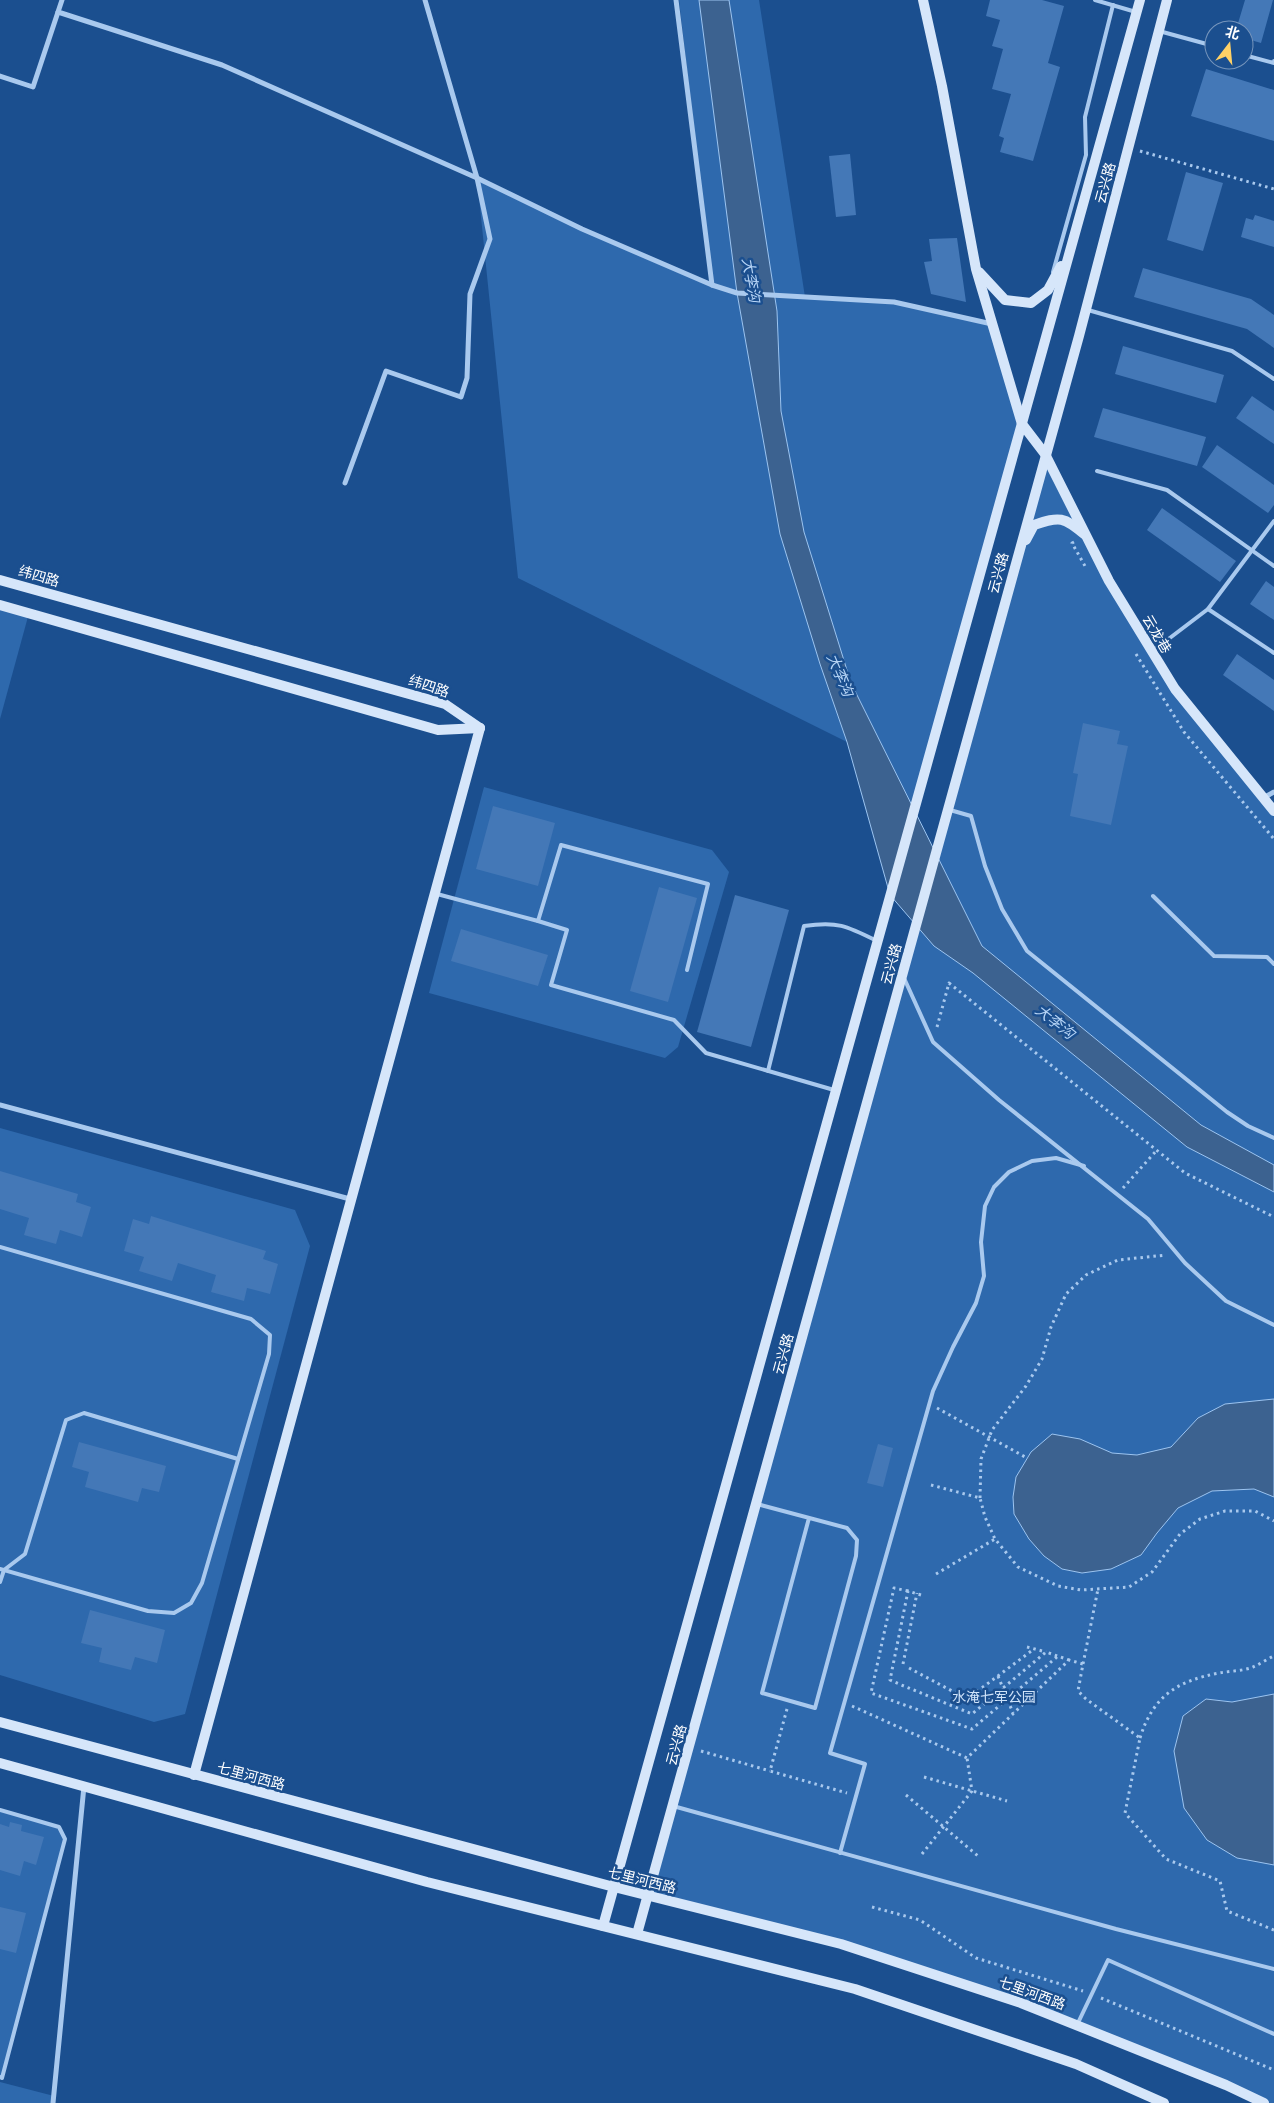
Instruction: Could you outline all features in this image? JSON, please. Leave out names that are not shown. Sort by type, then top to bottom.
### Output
[{"type":"street","points":[[0,76],[33,87],[62,0]]},
{"type":"street","points":[[345,483],[386,371],[462,397],[467,378],[470,294],[490,239],[477,178],[425,0]]},
{"type":"street","points":[[676,0],[712,285]]},
{"type":"street","points":[[923,0],[942,86],[976,269],[1022,424]]},
{"type":"street","name":"云兴路","points":[[604,1926],[1140,0]]},
{"type":"street","name":"云兴路","points":[[638,1934],[1086,309],[1168,0]]},
{"type":"street","points":[[58,12],[222,65],[477,178],[582,230],[712,285],[737,293],[894,302],[992,324]]},
{"type":"street","points":[[976,269],[1006,300],[1031,303],[1048,290],[1071,245]]},
{"type":"street","name":"云龙巷","points":[[1022,424],[1045,454],[1109,581],[1175,689],[1274,811]]},
{"type":"street","points":[[1017,556],[1034,525],[1050,520],[1068,520],[1087,536]]},
{"type":"street","name":"纬四路","points":[[0,580],[445,704],[480,728]]},
{"type":"street","points":[[0,605],[438,730],[480,728],[194,1775]]},
{"type":"street","points":[[1264,798],[1274,792]]},
{"type":"street","points":[[0,1105],[350,1200]]},
{"type":"street","name":"七里河西路","points":[[0,1722],[614,1887],[841,1944],[1021,2003],[1226,2085],[1264,2103]]},
{"type":"street","points":[[0,1762],[427,1882],[855,1989],[1076,2064],[1164,2103]]},
{"type":"street","points":[[53,2103],[84,1786]]},
{"type":"lane","points":[[1096,0],[1136,12]]},
{"type":"lane","points":[[1048,290],[1086,155],[1085,117],[1113,5]]},
{"type":"lane","points":[[1159,32],[1204,43]]},
{"type":"lane","points":[[1254,56],[1274,61]]},
{"type":"lane","points":[[1086,309],[1232,351],[1274,378]]},
{"type":"lane","points":[[1097,471],[1167,490],[1274,566]]},
{"type":"lane","points":[[1152,651],[1208,609],[1274,522]]},
{"type":"lane","points":[[1208,609],[1274,653]]},
{"type":"lane","points":[[947,810],[971,816],[985,866],[1002,909],[1027,951],[1227,1112],[1248,1126],[1274,1138]]},
{"type":"lane","points":[[538,921],[561,845],[708,884],[687,970]]},
{"type":"lane","points":[[434,894],[567,930],[551,985],[674,1020],[706,1054],[836,1091]]},
{"type":"lane","points":[[1153,896],[1214,956],[1267,957],[1274,964]]},
{"type":"lane","points":[[768,1072],[804,926],[827,923],[851,928],[877,941]]},
{"type":"lane","points":[[902,974],[933,1042],[999,1100],[1148,1219],[1178,1255],[1226,1301],[1274,1325]]},
{"type":"lane","points":[[840,1852],[865,1764],[830,1753],[930,1404],[953,1346],[976,1302],[984,1276],[981,1242],[985,1206],[994,1187],[1009,1172],[1032,1161],[1056,1158],[1084,1166]]},
{"type":"lane","points":[[0,1248],[250,1319],[270,1335],[269,1354],[202,1583],[191,1603],[174,1613],[148,1611],[2,1569]]},
{"type":"lane","points":[[0,1582],[2,1569],[25,1554],[66,1420],[84,1413],[238,1459]]},
{"type":"lane","points":[[756,1504],[809,1518],[846,1528],[857,1540],[856,1556],[815,1708],[762,1693],[809,1518]]},
{"type":"lane","points":[[673,1806],[1116,1929],[1274,1969]]},
{"type":"lane","points":[[0,1810],[59,1828],[65,1839],[2,2078],[0,2077]]},
{"type":"lane","points":[[1077,2025],[1108,1960],[1274,2034]]},
{"type":"path","points":[[1128,148],[1274,189]]},
{"type":"path","points":[[933,1042],[949,983],[1185,1173],[1274,1217]]},
{"type":"path","points":[[1118,1194],[1157,1150]]},
{"type":"path","points":[[1178,1255],[1156,1255],[1118,1260],[1086,1275],[1066,1294],[1050,1327],[1042,1359],[1026,1386],[992,1430],[982,1459],[980,1498],[985,1517],[996,1539],[1018,1567],[1058,1586],[1081,1590],[1129,1587],[1152,1572],[1180,1534],[1200,1519],[1225,1511],[1255,1511],[1274,1521]]},
{"type":"path","points":[[930,1404],[1027,1458]]},
{"type":"path","points":[[931,1485],[980,1498]]},
{"type":"path","points":[[936,1574],[996,1539]]},
{"type":"path","points":[[903,1664],[919,1594],[894,1588],[871,1693],[972,1729],[1058,1656]]},
{"type":"path","points":[[1098,1589],[1078,1691],[1086,1699],[1140,1738]]},
{"type":"path","points":[[908,1591],[890,1680],[972,1714],[1046,1652]]},
{"type":"path","points":[[1027,1646],[1083,1664]]},
{"type":"path","points":[[909,1668],[966,1699],[1034,1649]]},
{"type":"path","points":[[1274,1656],[1253,1667],[1193,1679],[1174,1688],[1157,1702],[1145,1720],[1125,1813],[1166,1860],[1220,1881],[1227,1911],[1274,1930]]},
{"type":"path","points":[[967,1758],[1069,1660]]},
{"type":"path","points":[[998,1676],[1013,1713]]},
{"type":"path","points":[[770,1770],[789,1701]]},
{"type":"path","points":[[845,1703],[967,1758]]},
{"type":"path","points":[[689,1748],[856,1796]]},
{"type":"path","points":[[922,1854],[972,1791],[967,1758]]},
{"type":"path","points":[[924,1777],[1007,1802]]},
{"type":"path","points":[[906,1795],[978,1856]]},
{"type":"path","points":[[872,1908],[920,1920],[976,1958],[1091,1994],[1274,2070]]},
{"type":"green space","points":[[679,0],[759,0],[805,297],[894,302],[992,324],[1022,424],[890,895],[847,742],[518,578],[477,178],[582,229],[712,285]]},
{"type":"green space","name":"水淹七军公园","points":[[1045,454],[1175,689],[1274,811],[1274,2103],[1264,2103],[1021,2003],[841,1944],[649,1896]]},
{"type":"green space","points":[[0,605],[29,613],[0,719]]},
{"type":"green space","points":[[484,787],[712,850],[729,872],[678,1047],[665,1058],[429,993]]},
{"type":"green space","points":[[0,1128],[295,1210],[310,1246],[185,1714],[154,1722],[0,1675]]},
{"type":"green space","points":[[0,1810],[59,1827],[65,1839],[2,2078],[0,2077]]},
{"type":"green space","points":[[0,2082],[54,2096],[53,2103],[0,2103]]},
{"type":"water","name":"大李沟","points":[[699,0],[729,0],[777,311],[781,411],[804,532],[851,683],[982,946],[1201,1125],[1274,1165],[1274,1192],[1187,1147],[973,973],[934,946],[890,895],[847,742],[820,664],[780,534],[737,293]]},
{"type":"water","points":[[1274,1399],[1274,1497],[1254,1489],[1212,1491],[1178,1508],[1141,1555],[1111,1569],[1082,1573],[1062,1569],[1044,1556],[1029,1539],[1014,1514],[1013,1497],[1016,1477],[1031,1452],[1052,1434],[1080,1439],[1112,1453],[1137,1455],[1171,1447],[1198,1418],[1225,1404]]},
{"type":"water","points":[[1274,1694],[1274,1865],[1237,1858],[1207,1840],[1184,1808],[1174,1751],[1183,1716],[1206,1699],[1232,1702]]},
{"type":"building","points":[[990,0],[1042,0],[1064,6],[1048,63],[1060,67],[1033,161],[1000,152],[1004,138],[999,136],[1011,94],[992,89],[1003,49],[992,46],[1000,20],[986,16]]},
{"type":"building","points":[[1245,0],[1273,0],[1261,43],[1254,41],[1254,20],[1239,20]]},
{"type":"building","points":[[1206,70],[1274,90],[1274,141],[1191,116]]},
{"type":"building","points":[[850,154],[856,215],[836,217],[829,156]]},
{"type":"building","points":[[1186,172],[1223,183],[1203,251],[1167,240]]},
{"type":"building","points":[[1255,215],[1274,221],[1274,247],[1241,237],[1246,218],[1253,220]]},
{"type":"building","points":[[957,238],[966,302],[931,294],[924,262],[932,261],[929,239]]},
{"type":"building","points":[[1143,268],[1251,299],[1274,315],[1274,348],[1247,329],[1134,297]]},
{"type":"building","points":[[1123,346],[1224,375],[1216,403],[1115,374]]},
{"type":"building","points":[[1252,396],[1274,411],[1274,444],[1236,418]]},
{"type":"building","points":[[1103,408],[1206,437],[1197,466],[1094,437]]},
{"type":"building","points":[[1217,445],[1274,485],[1274,505],[1268,513],[1202,467]]},
{"type":"building","points":[[1162,508],[1236,561],[1220,582],[1147,530]]},
{"type":"building","points":[[1266,581],[1274,587],[1274,620],[1250,604]]},
{"type":"building","points":[[1237,654],[1274,680],[1274,711],[1223,675]]},
{"type":"building","points":[[1083,723],[1120,731],[1117,744],[1128,746],[1111,825],[1070,816],[1078,774],[1073,773]]},
{"type":"building","points":[[493,806],[555,823],[538,886],[476,869]]},
{"type":"building","points":[[659,887],[697,898],[668,1002],[630,991]]},
{"type":"building","points":[[735,895],[789,910],[751,1047],[697,1032]]},
{"type":"building","points":[[461,929],[548,955],[538,986],[451,961]]},
{"type":"building","points":[[0,1171],[78,1194],[76,1202],[91,1207],[82,1237],[60,1230],[56,1244],[24,1235],[29,1218],[0,1209]]},
{"type":"building","points":[[151,1216],[266,1251],[263,1259],[278,1264],[270,1294],[247,1288],[244,1301],[211,1292],[216,1275],[178,1263],[172,1281],[139,1271],[144,1257],[124,1251],[133,1219],[149,1224]]},
{"type":"building","points":[[79,1442],[166,1466],[159,1492],[142,1488],[138,1502],[85,1487],[89,1472],[72,1467]]},
{"type":"building","points":[[878,1444],[893,1448],[883,1487],[867,1483]]},
{"type":"building","points":[[90,1610],[165,1630],[157,1663],[135,1657],[131,1670],[99,1662],[102,1648],[81,1643]]},
{"type":"building","points":[[10,1822],[22,1825],[21,1831],[44,1837],[36,1865],[24,1861],[20,1876],[0,1870],[0,1824],[9,1827]]},
{"type":"building","points":[[0,1907],[26,1913],[16,1953],[0,1949]]}]
